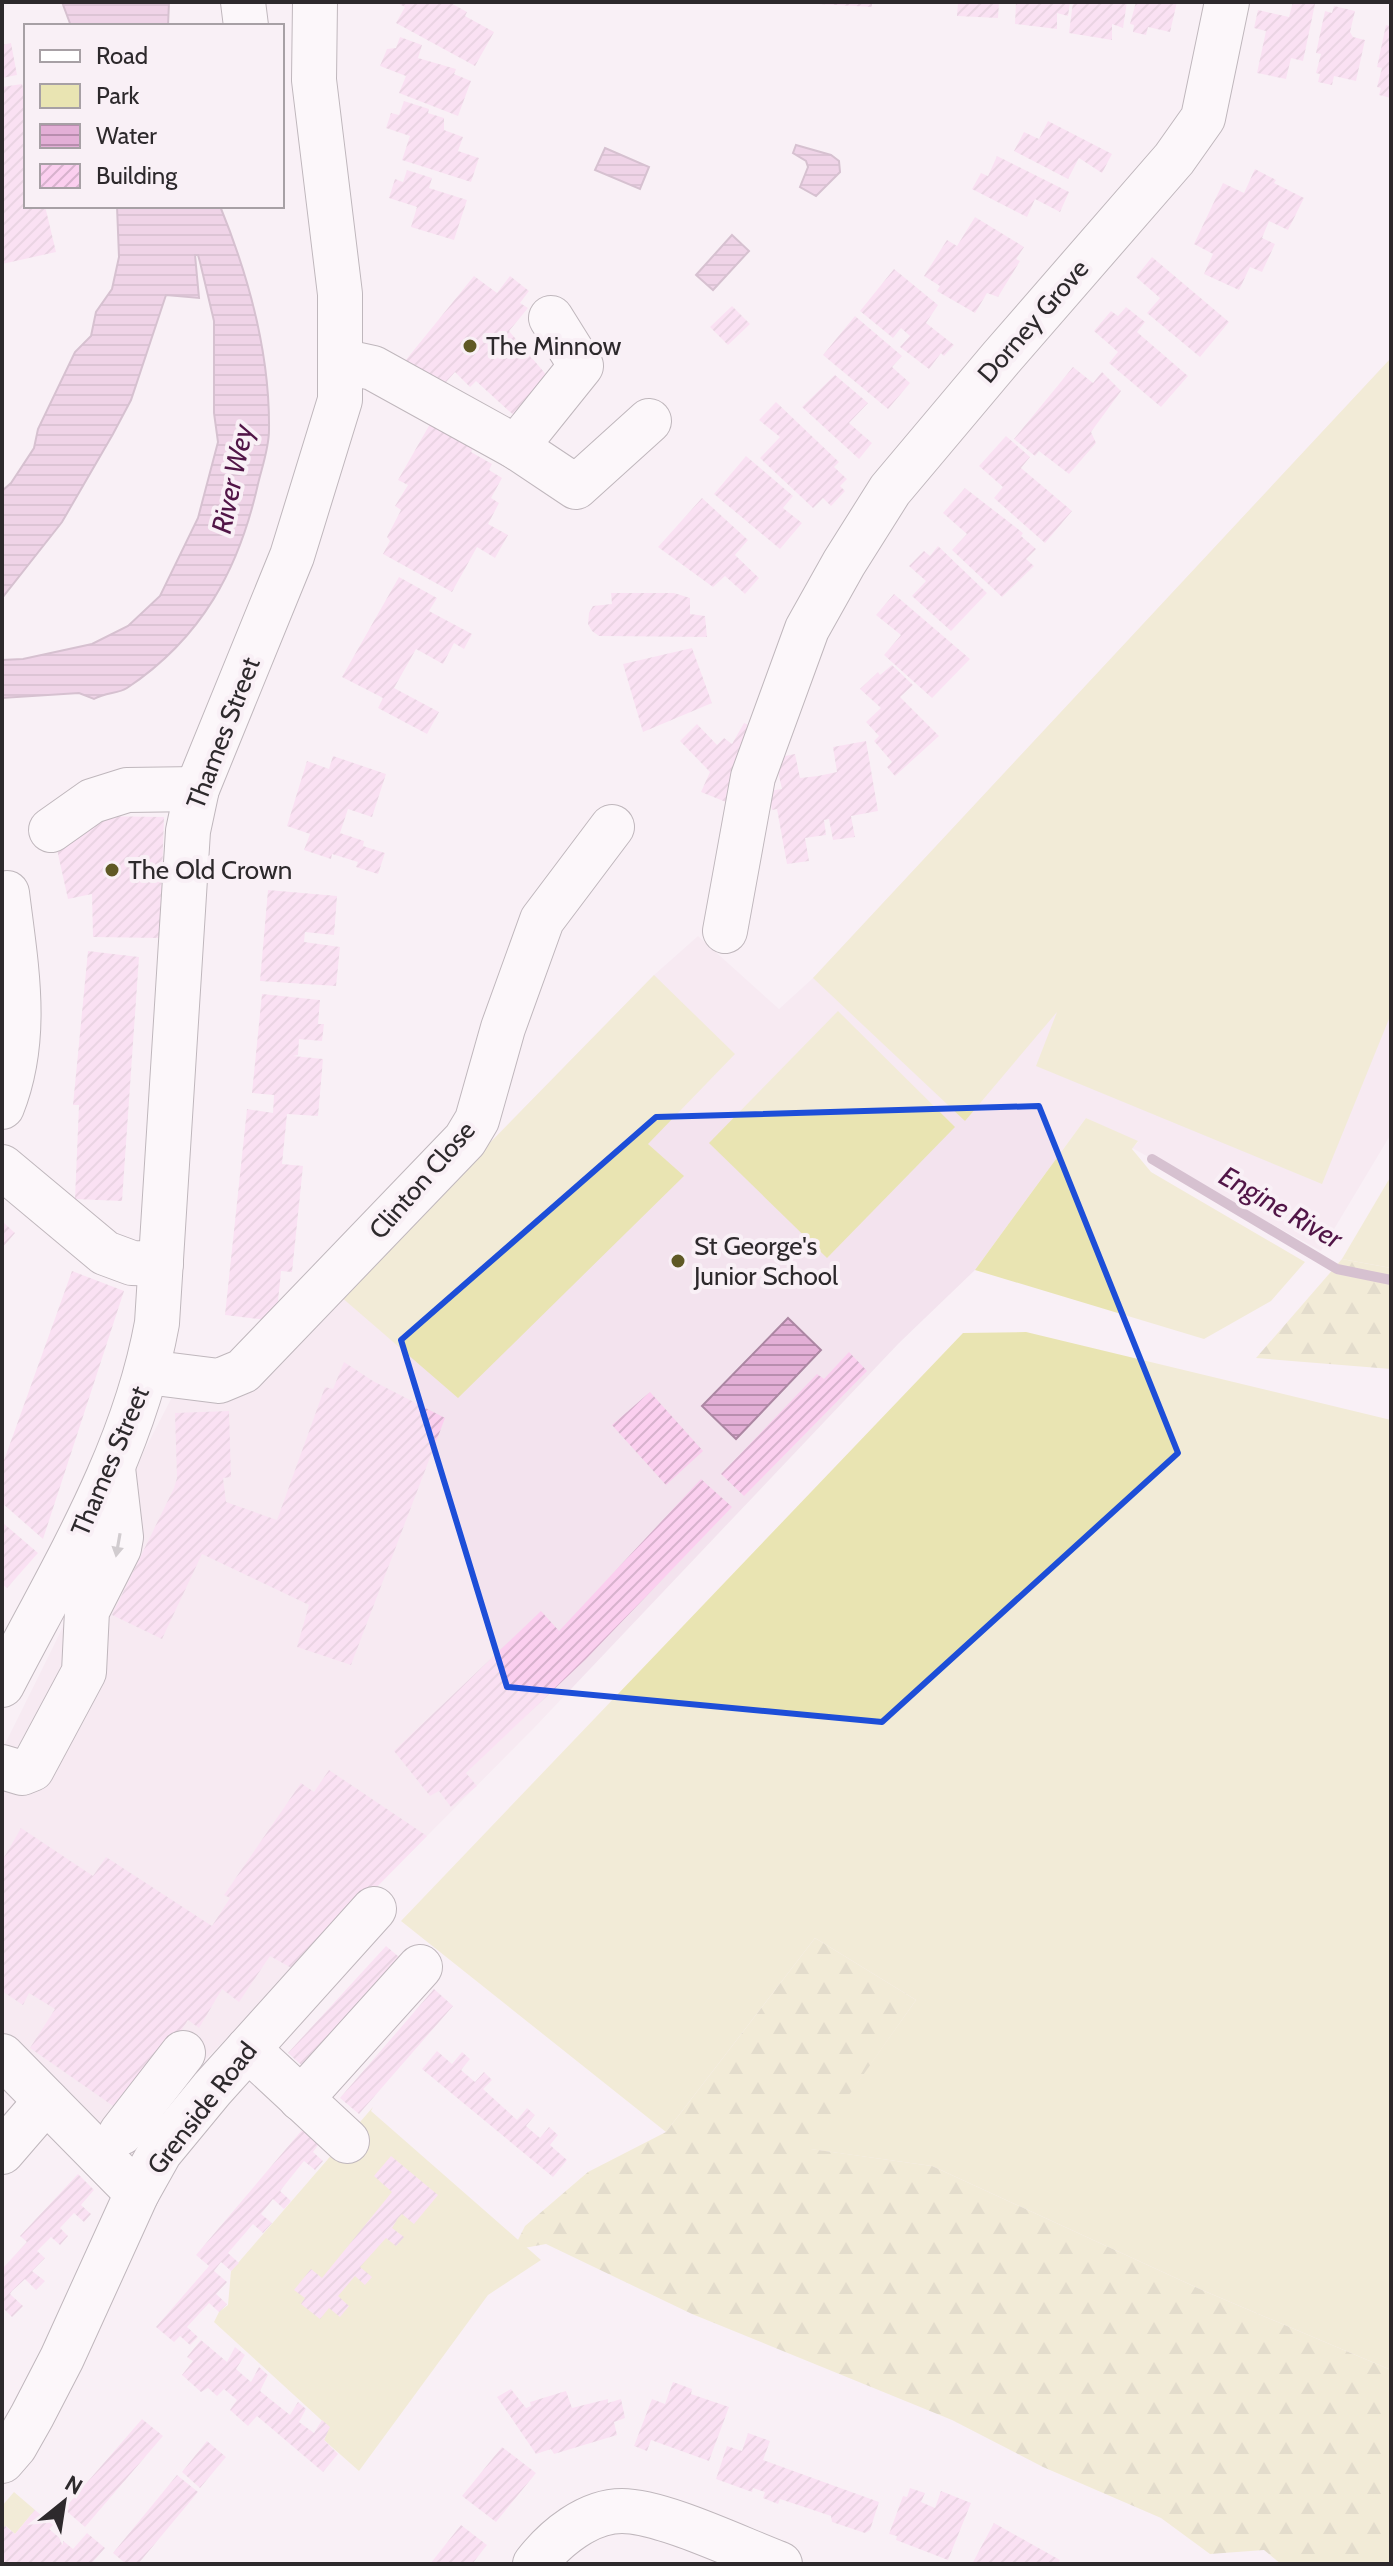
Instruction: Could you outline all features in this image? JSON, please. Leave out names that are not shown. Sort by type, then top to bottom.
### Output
[{"type":"street","points":[[243,2],[246,24]]},
{"type":"street","name":"Thames Street","points":[[8,1657],[62,1571],[113,1468],[147,1372],[157,1323],[188,831],[197,789],[292,556],[340,400],[340,294],[298,82],[315,2]]},
{"type":"street","name":"Dorney Grove","points":[[725,931],[753,777],[807,629],[890,490],[1174,159],[1203,118],[1227,2]]},
{"type":"street","points":[[516,447],[581,366],[551,318]]},
{"type":"street","points":[[341,361],[373,368],[516,447],[576,487],[649,421]]},
{"type":"street","points":[[51,830],[92,801],[127,790],[197,789]]},
{"type":"street","name":"Clinton Close","points":[[147,1372],[219,1381],[243,1371],[465,1140],[477,1120],[503,1028],[542,920],[612,827]]},
{"type":"street","points":[[2,1107],[16,1062],[20,1019],[7,893]]},
{"type":"street","points":[[2,1167],[105,1253],[132,1263],[161,1264]]},
{"type":"street","points":[[2,1767],[22,1773],[32,1769],[84,1672],[87,1611],[115,1559],[121,1537],[113,1468]]},
{"type":"street","name":"Grenside Road","points":[[2,2461],[26,2426],[62,2358],[137,2193],[160,2152],[374,1909]]},
{"type":"street","points":[[301,2099],[420,1967]]},
{"type":"street","points":[[248,2049],[347,2141]]},
{"type":"street","points":[[160,2152],[106,2121],[183,2053]]},
{"type":"street","points":[[2,2056],[137,2193]]},
{"type":"street","points":[[2,2152],[46,2101]]},
{"type":"street","points":[[535,2564],[564,2534],[591,2518],[622,2511],[664,2520],[780,2564]]},
{"type":"highlighted area","points":[[1039,1106],[1178,1453],[882,1722],[507,1687],[401,1340],[656,1117]]},
{"type":"shaded area","name":"St George's Junior School","points":[[1391,358],[1391,1134],[1321,1251],[1132,1148],[1138,1142],[1086,1118],[975,1270],[899,1343],[535,1727],[111,2155],[2,2038],[2,1750],[101,1550],[144,1451],[171,1399],[214,1399],[340,1296],[654,975],[698,936],[779,1009],[813,978]]},
{"type":"green space","points":[[1391,358],[1391,1014],[1322,1184],[1036,1066],[1057,1012],[965,1121],[813,978]]},
{"type":"green space","points":[[654,975],[735,1054],[648,1144],[684,1176],[458,1398],[340,1296]]},
{"type":"green space","points":[[838,1011],[955,1127],[827,1258],[709,1143]]},
{"type":"green space","points":[[1086,1118],[1138,1141],[1132,1149],[1151,1172],[1305,1262],[1271,1301],[1204,1339],[975,1270]]},
{"type":"green space","points":[[1391,1176],[1391,1268],[1342,1259]]},
{"type":"green space","points":[[1342,1259],[1391,1268],[1391,1369],[1256,1358]]},
{"type":"green space","points":[[1026,1332],[1391,1420],[1391,2370],[1202,2290],[932,2166],[810,2149],[916,2000],[815,1938],[666,2132],[401,1921],[963,1333]]},
{"type":"green space","points":[[815,1938],[916,2000],[811,2149],[932,2166],[1202,2290],[1391,2370],[1391,2564],[1281,2564],[1264,2550],[1210,2554],[1161,2518],[1043,2467],[952,2420],[692,2314],[546,2244],[513,2250],[525,2226],[588,2172],[666,2132]]},
{"type":"green space","points":[[373,2107],[371,2111],[541,2260],[488,2295],[359,2471],[324,2440],[329,2427],[214,2322],[219,2312],[228,2305],[231,2271]]},
{"type":"green space","points":[[14,2492],[35,2510],[15,2534],[6,2526],[2,2530],[2,2506]]},
{"type":"water","points":[[62,2],[169,2],[168,24],[70,24]]},
{"type":"water","points":[[796,145],[831,155],[839,161],[840,172],[816,196],[800,187],[808,167],[806,161],[793,153]]},
{"type":"water","points":[[605,148],[649,167],[640,189],[595,170]]},
{"type":"water","name":"River Wey","points":[[117,208],[221,208],[249,288],[266,372],[269,437],[250,515],[228,573],[214,599],[176,647],[153,668],[123,690],[94,699],[79,693],[2,698],[2,660],[23,659],[92,644],[128,626],[160,596],[198,518],[218,442],[214,413],[214,321],[198,255],[195,255],[199,298],[166,295],[131,400],[113,434],[62,522],[2,598],[2,491],[11,483],[34,448],[38,429],[75,352],[91,336],[96,312],[112,289],[119,257]]},
{"type":"water","points":[[732,235],[749,251],[713,290],[696,275]]},
{"type":"water","points":[[788,1318],[821,1350],[736,1439],[702,1406]]},
{"type":"building","points":[[395,2],[449,2],[467,12],[465,16],[494,32],[475,66],[396,23],[405,7]]},
{"type":"building","points":[[872,2],[872,7],[818,4]]},
{"type":"building","points":[[958,2],[999,2],[998,18],[957,16]]},
{"type":"building","points":[[1016,2],[1070,2],[1068,16],[1057,13],[1057,29],[1015,24]]},
{"type":"building","points":[[1073,2],[1127,2],[1123,28],[1112,24],[1112,40],[1069,33]]},
{"type":"building","points":[[1136,2],[1177,2],[1170,32],[1148,27],[1146,35],[1133,32],[1134,25],[1130,24]]},
{"type":"building","points":[[1293,2],[1315,4],[1303,61],[1291,58],[1286,79],[1257,73],[1266,31],[1254,28],[1258,10],[1289,17]]},
{"type":"building","points":[[1334,6],[1355,11],[1350,32],[1353,37],[1365,40],[1356,81],[1334,76],[1332,85],[1318,82],[1320,74],[1316,73],[1321,54],[1316,53],[1325,11],[1332,13]]},
{"type":"building","points":[[1386,25],[1391,26],[1391,98],[1379,95],[1381,88],[1377,87],[1382,68],[1377,67]]},
{"type":"building","points":[[400,37],[422,45],[418,58],[456,69],[454,74],[471,81],[458,116],[399,93],[406,76],[380,66],[387,49],[396,48]]},
{"type":"building","points":[[11,43],[17,75],[2,78],[2,45]]},
{"type":"building","points":[[22,84],[24,208],[45,208],[56,252],[2,264],[2,87]]},
{"type":"building","points":[[404,101],[429,109],[428,113],[444,118],[444,130],[463,137],[458,151],[479,158],[471,182],[402,160],[410,136],[386,128],[391,113],[399,115]]},
{"type":"building","points":[[1048,121],[1112,154],[1102,173],[1079,158],[1068,179],[1014,151],[1024,132],[1039,139]]},
{"type":"building","points":[[997,156],[1069,192],[1060,212],[1035,199],[1027,217],[972,189],[981,173],[988,176]]},
{"type":"building","points":[[1255,169],[1304,198],[1288,230],[1269,221],[1262,238],[1275,244],[1262,272],[1250,267],[1239,290],[1204,274],[1213,254],[1194,244],[1223,183],[1244,193]]},
{"type":"building","points":[[407,170],[432,178],[429,188],[467,200],[454,240],[411,227],[417,207],[389,198],[395,179],[403,182]]},
{"type":"building","points":[[975,217],[1024,247],[1016,259],[1020,261],[998,297],[987,293],[975,313],[937,291],[940,286],[924,276],[947,240],[957,246]]},
{"type":"building","points":[[1152,257],[1229,322],[1200,357],[1147,313],[1160,298],[1136,277]]},
{"type":"building","points":[[894,269],[938,305],[926,323],[954,345],[944,356],[941,353],[929,369],[900,347],[910,336],[901,328],[893,338],[860,311]]},
{"type":"building","name":"The Minnow","points":[[474,276],[497,293],[510,276],[529,291],[520,303],[528,308],[509,331],[549,378],[520,421],[476,381],[470,387],[455,372],[438,391],[405,361]]},
{"type":"building","points":[[732,306],[750,324],[728,345],[710,327]]},
{"type":"building","points":[[1126,307],[1145,322],[1137,332],[1188,376],[1161,407],[1109,363],[1118,352],[1094,331],[1111,311],[1118,316]]},
{"type":"building","points":[[855,316],[902,356],[892,367],[910,383],[888,409],[823,355]]},
{"type":"building","points":[[1073,367],[1093,383],[1102,372],[1121,391],[1091,432],[1096,443],[1069,474],[1039,451],[1035,456],[1014,439]]},
{"type":"building","points":[[835,375],[868,403],[849,423],[872,443],[859,459],[802,407]]},
{"type":"building","points":[[776,402],[839,462],[834,467],[847,479],[840,486],[845,491],[831,506],[823,498],[813,508],[760,458],[780,437],[759,420]]},
{"type":"building","points":[[430,424],[473,448],[471,452],[492,464],[489,470],[502,478],[491,498],[499,503],[488,524],[508,535],[495,558],[477,547],[452,592],[383,554],[390,541],[387,537],[401,510],[395,506],[408,485],[398,480]]},
{"type":"building","points":[[1006,436],[1030,457],[1021,468],[1072,511],[1045,543],[994,498],[1003,487],[979,466]]},
{"type":"building","points":[[746,456],[793,496],[783,508],[802,523],[780,549],[714,494]]},
{"type":"building","points":[[965,488],[1023,533],[1021,536],[1036,549],[1026,559],[1034,566],[1002,597],[952,550],[967,534],[943,513]]},
{"type":"building","points":[[702,498],[748,540],[735,555],[759,578],[745,594],[725,576],[713,587],[658,547]]},
{"type":"building","points":[[938,546],[987,593],[951,631],[912,596],[926,581],[909,566],[924,551],[930,556]]},
{"type":"building","points":[[399,577],[437,598],[429,611],[472,634],[464,649],[454,643],[443,664],[416,649],[394,688],[439,712],[427,734],[378,708],[383,698],[342,677]]},
{"type":"building","points":[[611,593],[674,593],[690,598],[690,614],[705,616],[707,637],[599,636],[588,624],[589,613],[593,606],[612,604]]},
{"type":"building","points":[[894,594],[970,659],[932,698],[884,655],[901,635],[876,615]]},
{"type":"building","points":[[692,648],[712,703],[643,732],[623,664]]},
{"type":"building","points":[[892,665],[913,685],[900,697],[939,736],[895,776],[887,767],[892,762],[874,741],[879,736],[866,722],[881,708],[860,689],[878,672],[880,675]]},
{"type":"building","points":[[744,723],[753,727],[736,806],[701,792],[710,772],[680,741],[697,724],[717,745],[724,738],[732,744]]},
{"type":"building","points":[[866,741],[878,811],[851,816],[855,837],[833,840],[829,819],[824,820],[826,835],[805,838],[809,861],[787,864],[777,809],[772,810],[768,791],[782,789],[775,758],[795,754],[800,778],[818,776],[837,772],[833,747]]},
{"type":"building","points":[[333,756],[386,774],[372,817],[348,809],[340,833],[364,841],[363,846],[385,853],[378,874],[356,867],[358,862],[332,854],[331,859],[304,850],[310,834],[287,826],[307,761],[329,769]]},
{"type":"building","name":"The Old Crown","points":[[94,816],[164,817],[160,938],[93,937],[92,894],[68,899],[56,845]]},
{"type":"building","points":[[268,890],[337,896],[334,935],[305,932],[304,942],[340,947],[336,986],[260,981]]},
{"type":"building","points":[[88,951],[139,957],[122,1201],[75,1199],[79,1105],[73,1105]]},
{"type":"building","points":[[262,994],[320,1000],[318,1024],[324,1024],[322,1041],[299,1039],[298,1055],[293,1056],[323,1059],[318,1116],[287,1114],[282,1164],[303,1166],[292,1272],[281,1271],[276,1321],[225,1315],[247,1109],[273,1113],[274,1095],[252,1093]]},
{"type":"building","points":[[2,1221],[15,1233],[2,1248]]},
{"type":"building","points":[[72,1271],[124,1291],[43,1539],[2,1503],[2,1466]]},
{"type":"building","points":[[849,1352],[867,1371],[744,1496],[721,1474],[817,1374],[824,1379]]},
{"type":"building","points":[[344,1362],[373,1381],[445,1418],[351,1665],[297,1647],[309,1605],[202,1554],[162,1639],[112,1615],[174,1488],[177,1478],[175,1413],[229,1411],[231,1477],[223,1478],[226,1502],[277,1520],[325,1387],[333,1389]]},
{"type":"building","points":[[650,1392],[703,1451],[666,1485],[612,1425]]},
{"type":"building","points":[[701,1479],[732,1507],[586,1659],[466,1773],[477,1786],[451,1807],[439,1791],[430,1796],[394,1751],[541,1611],[559,1631]]},
{"type":"building","points":[[2,1522],[38,1553],[7,1588],[2,1584]]},
{"type":"building","points":[[329,1770],[427,1836],[295,1970],[270,1956],[239,2002],[222,1989],[199,2028],[188,2020],[126,2115],[30,2048],[55,2009],[29,1993],[23,2005],[2,1991],[2,1861],[21,1828],[93,1876],[106,1857],[212,1926],[230,1898],[224,1895],[301,1783],[314,1792]]},
{"type":"building","points":[[386,1946],[405,1962],[307,2070],[288,2053]]},
{"type":"building","points":[[434,1989],[453,2006],[359,2114],[340,2098]]},
{"type":"building","points":[[437,2051],[452,2064],[462,2052],[470,2059],[461,2070],[475,2082],[484,2072],[492,2080],[483,2089],[517,2120],[527,2108],[535,2115],[526,2126],[540,2138],[549,2127],[558,2135],[550,2145],[567,2160],[553,2177],[422,2069]]},
{"type":"building","points":[[302,2130],[319,2144],[313,2152],[323,2161],[315,2170],[304,2161],[280,2191],[291,2201],[284,2209],[273,2199],[261,2214],[272,2223],[263,2233],[253,2224],[228,2253],[239,2263],[231,2271],[221,2262],[214,2271],[227,2282],[216,2294],[227,2304],[219,2312],[209,2303],[187,2327],[198,2337],[190,2345],[180,2336],[174,2342],[156,2327],[209,2266],[196,2255]]},
{"type":"building","points":[[391,2156],[438,2195],[414,2224],[402,2214],[398,2218],[392,2228],[404,2237],[396,2246],[386,2238],[360,2267],[372,2277],[365,2285],[355,2276],[338,2296],[349,2306],[340,2317],[329,2308],[320,2319],[301,2304],[305,2298],[294,2290],[311,2269],[322,2278],[392,2192],[374,2176]]},
{"type":"building","points":[[78,2174],[94,2190],[81,2205],[91,2214],[84,2222],[74,2213],[60,2228],[68,2236],[60,2245],[51,2237],[37,2251],[45,2258],[32,2271],[45,2281],[36,2290],[25,2279],[12,2291],[10,2294],[23,2306],[12,2317],[2,2307],[2,2269],[27,2242],[20,2236]]},
{"type":"building","points":[[201,2340],[227,2362],[235,2347],[245,2355],[236,2369],[251,2382],[259,2367],[268,2375],[260,2391],[290,2415],[298,2402],[306,2409],[299,2422],[314,2433],[322,2420],[330,2427],[324,2440],[338,2454],[323,2472],[257,2416],[248,2426],[230,2410],[237,2400],[224,2389],[217,2396],[208,2388],[201,2392],[182,2375],[193,2361],[187,2357]]},
{"type":"building","points":[[673,2382],[692,2389],[691,2394],[729,2407],[709,2461],[651,2440],[647,2451],[634,2446],[652,2399],[665,2404]]},
{"type":"building","points":[[511,2389],[526,2408],[531,2406],[530,2402],[566,2391],[572,2408],[621,2399],[625,2418],[614,2422],[617,2435],[554,2454],[551,2449],[536,2454],[497,2397]]},
{"type":"building","points":[[142,2419],[163,2436],[85,2527],[64,2509]]},
{"type":"building","points":[[748,2433],[770,2441],[763,2460],[879,2502],[870,2530],[865,2533],[832,2522],[831,2516],[780,2499],[778,2504],[763,2498],[765,2492],[753,2488],[752,2492],[716,2479],[727,2446],[742,2451]]},
{"type":"building","points":[[207,2441],[226,2457],[200,2488],[182,2472]]},
{"type":"building","points":[[502,2447],[536,2473],[496,2522],[462,2496]]},
{"type":"building","points":[[177,2475],[198,2492],[138,2564],[126,2564],[113,2553]]},
{"type":"building","points":[[910,2488],[925,2493],[921,2502],[935,2508],[941,2491],[971,2503],[948,2560],[896,2540],[897,2536],[889,2534],[903,2496],[907,2497]]},
{"type":"building","points":[[35,2510],[53,2525],[49,2529],[73,2549],[87,2533],[105,2548],[91,2564],[2,2564],[2,2530],[5,2526],[15,2534]]},
{"type":"building","points":[[994,2523],[1060,2560],[1058,2564],[972,2564]]},
{"type":"building","points":[[461,2525],[487,2545],[472,2564],[430,2564]]},
{"type":"waterway","name":"Engine River","points":[[1152,1159],[1337,1269],[1391,1280]]},
{"type":"place","name":"The Minnow","points":[[470,346]]},
{"type":"place","name":"The Old Crown","points":[[112,870]]},
{"type":"place","name":"St George's Junior School","points":[[678,1261]]}]
